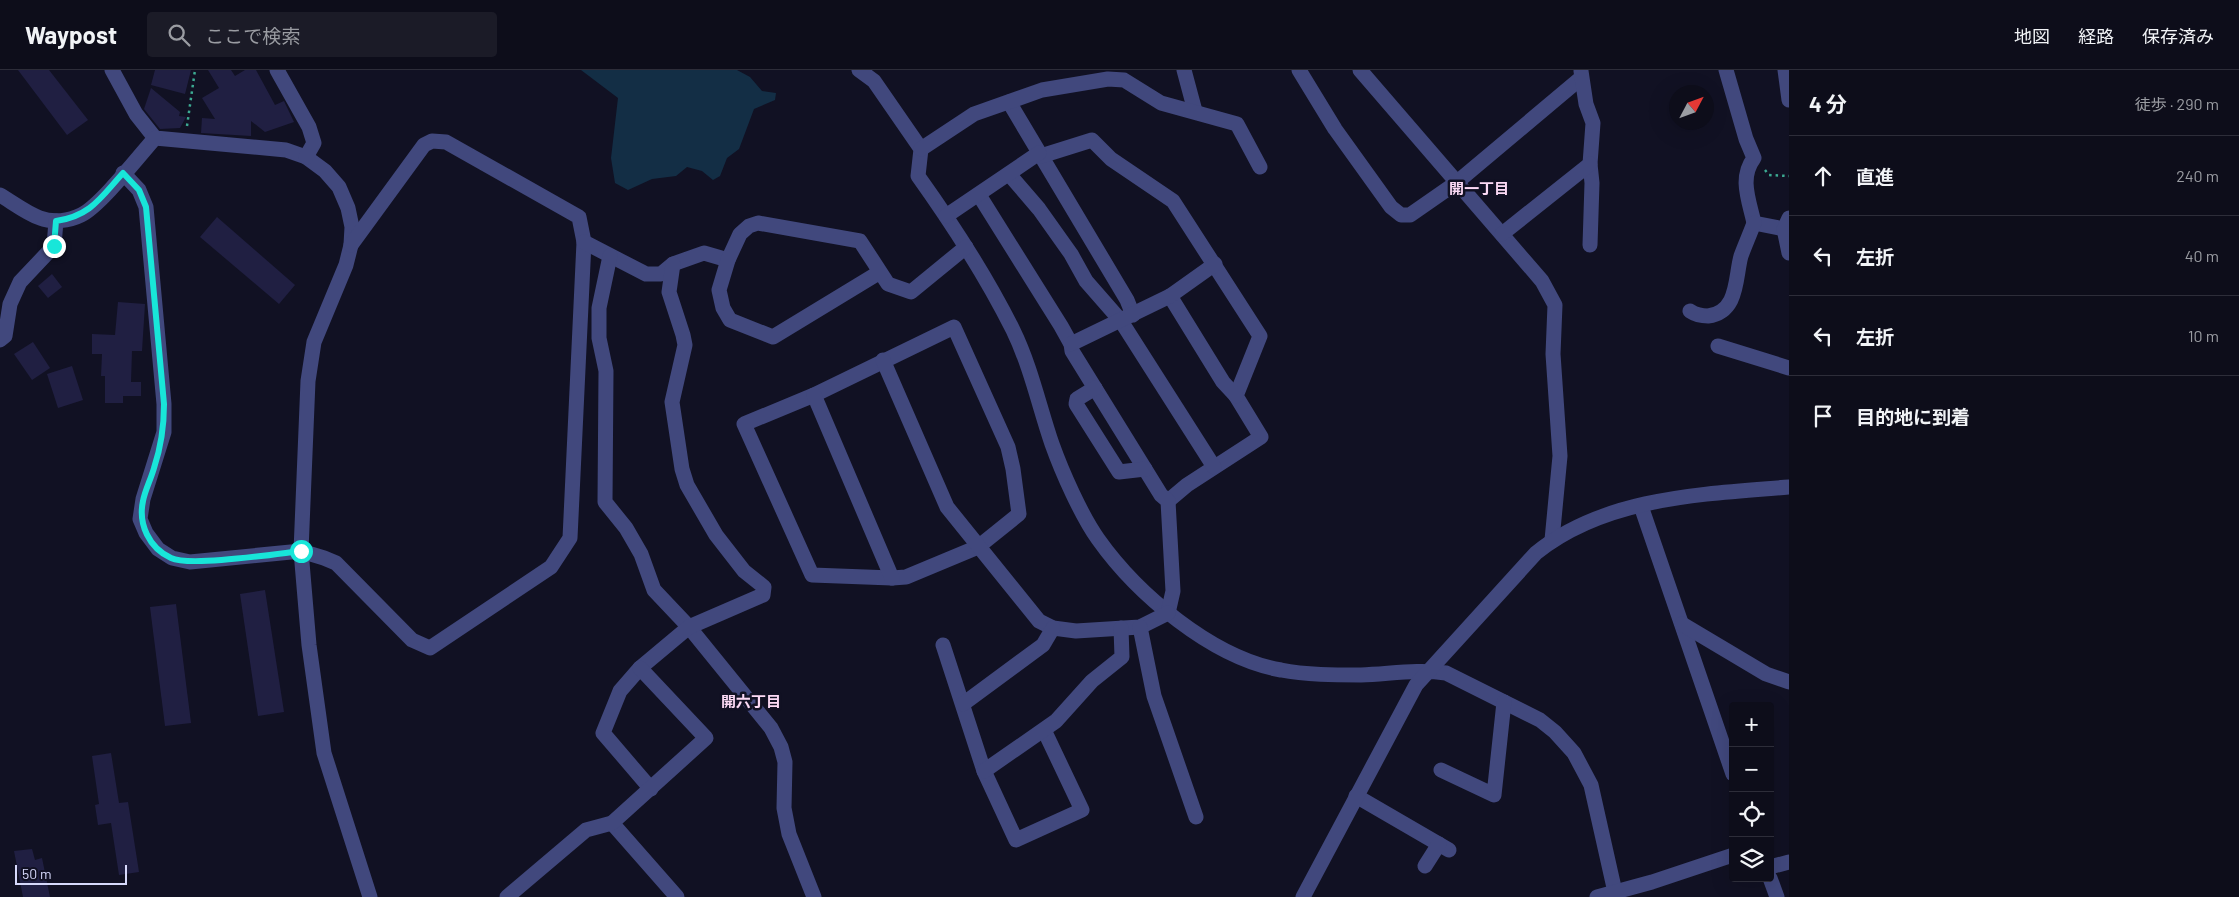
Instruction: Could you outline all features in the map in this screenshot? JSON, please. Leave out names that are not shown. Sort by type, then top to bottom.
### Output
[{"type":"street","points":[[112,70],[136,114],[155,138],[264,146],[286,150],[306,157],[325,171],[339,187],[348,208],[352,227],[351,245],[346,265],[314,342],[308,381],[301,551],[309,645],[324,753],[370,897]]},
{"type":"street","points":[[277,70],[309,127],[314,143],[306,157]]},
{"type":"street","points":[[859,70],[874,81],[921,149],[918,176],[966,247],[1013,331],[1031,373],[1052,445],[1076,499],[1097,538],[1129,574],[1168,613],[1219,647],[1251,662],[1280,670],[1361,674],[1428,671],[1446,673],[1540,720],[1555,732],[1574,753],[1591,785],[1615,892]]},
{"type":"street","points":[[1184,70],[1195,111]]},
{"type":"street","points":[[1299,70],[1335,129],[1391,207],[1401,215],[1410,215],[1456,183],[1581,74],[1593,123],[1590,164],[1592,183],[1590,245]]},
{"type":"street","points":[[1360,70],[1542,281],[1555,305],[1553,354],[1560,456],[1552,540]]},
{"type":"street","points":[[1690,311],[1699,315],[1713,315],[1729,303],[1736,288],[1741,256],[1754,223],[1745,180],[1747,167],[1754,158],[1746,139],[1726,70]]},
{"type":"street","points":[[1785,70],[1789,100]]},
{"type":"street","points":[[921,149],[974,114],[1042,90],[1106,74],[1124,80],[1161,103],[1237,124],[1260,167]]},
{"type":"street","points":[[1009,102],[1127,300],[1127,318]]},
{"type":"street","points":[[0,195],[40,218],[56,221],[82,215],[95,204],[155,138]]},
{"type":"street","points":[[946,216],[1040,154],[1092,140],[1111,159],[1173,201],[1260,336],[1236,396]]},
{"type":"street","points":[[123,173],[139,190],[146,207],[164,404],[164,432],[143,499],[140,519],[146,533],[158,549],[172,558],[190,562],[301,551],[336,563],[412,640],[430,648],[551,566],[570,538],[584,242],[579,217],[446,142],[432,142],[424,146],[351,245]]},
{"type":"street","points":[[1502,234],[1590,164]]},
{"type":"street","points":[[1009,174],[1039,209],[1071,254],[1086,281],[1127,318],[1214,467]]},
{"type":"street","points":[[979,195],[1071,344],[1072,352],[1161,495],[1168,501],[1173,591],[1168,613]]},
{"type":"street","points":[[0,340],[5,336],[10,304],[20,282],[54,246],[56,221]]},
{"type":"street","points":[[880,272],[773,337],[730,320],[723,308],[719,290],[728,260],[740,234],[749,226],[758,223],[860,241],[888,284],[911,292],[966,247]]},
{"type":"street","points":[[1754,223],[1787,223],[1786,243],[1789,253]]},
{"type":"street","points":[[584,242],[646,274],[661,274],[672,264],[704,253],[728,260]]},
{"type":"street","points":[[610,256],[599,308],[598,338],[606,371],[605,502],[626,528],[641,554],[654,590],[689,627],[771,728],[781,747],[785,762],[784,808],[789,834],[814,897]]},
{"type":"street","points":[[651,789],[603,733],[620,691],[640,668],[689,627],[763,596],[764,587],[744,571],[716,535],[687,485],[682,469],[672,402],[685,345],[670,292],[672,264]]},
{"type":"street","points":[[1071,344],[1170,296],[1215,264]]},
{"type":"street","points":[[1168,501],[1214,467],[1261,437],[1236,396],[1223,382],[1170,296]]},
{"type":"street","points":[[954,327],[1008,447],[1019,514],[978,547],[906,577],[812,575],[744,424],[814,395],[883,360],[954,327]]},
{"type":"street","points":[[1718,346],[1789,368]]},
{"type":"street","points":[[883,360],[948,507],[978,547],[1039,621],[1053,628],[1076,631],[1140,627],[1168,613]]},
{"type":"street","points":[[1095,388],[1077,399],[1076,404],[1119,472],[1145,468]]},
{"type":"street","points":[[814,395],[892,578]]},
{"type":"street","points":[[1303,897],[1412,692],[1428,671],[1522,568],[1552,540],[1605,516],[1642,506],[1700,496],[1789,487]]},
{"type":"street","points":[[1642,506],[1729,762]]},
{"type":"street","points":[[1682,624],[1766,674],[1789,682]]},
{"type":"street","points":[[1140,627],[1154,696],[1196,817]]},
{"type":"street","points":[[963,704],[1043,645],[1053,628]]},
{"type":"street","points":[[984,772],[1044,730],[1068,710],[1092,681],[1122,657],[1121,628]]},
{"type":"street","points":[[943,645],[984,772],[1016,840],[1082,810],[1044,730]]},
{"type":"street","points":[[507,897],[586,830],[612,823],[706,738],[640,668]]},
{"type":"street","points":[[1441,770],[1494,796],[1504,702]]},
{"type":"street","points":[[1356,796],[1444,847],[1425,866]]},
{"type":"street","points":[[612,823],[677,897]]},
{"type":"street","points":[[1597,897],[1652,882],[1729,856]]},
{"type":"street","points":[[1774,866],[1789,862]]},
{"type":"street","points":[[1771,882],[1777,897]]},
{"type":"path","points":[[187,140],[187,125],[195,70]]},
{"type":"path","points":[[1754,158],[1760,162],[1769,175],[1789,176]]},
{"type":"water","points":[[581,70],[737,70],[750,77],[762,91],[776,93],[775,100],[754,109],[739,149],[727,158],[720,176],[713,180],[702,171],[687,167],[676,176],[652,179],[628,190],[615,183],[611,158],[618,98]]},
{"type":"building","points":[[18,70],[49,70],[88,120],[67,135]]},
{"type":"building","points":[[155,70],[191,70],[185,94],[151,85]]},
{"type":"building","points":[[208,70],[231,70],[235,76],[245,70],[256,70],[275,105],[284,101],[294,122],[265,132],[251,121],[251,136],[201,133],[202,118],[215,119],[202,98],[219,88]]},
{"type":"building","points":[[151,88],[180,112],[179,116],[186,117],[180,128],[160,129],[144,109]]},
{"type":"building","points":[[217,217],[295,285],[279,304],[200,237]]},
{"type":"building","points":[[52,274],[62,287],[48,298],[38,286]]},
{"type":"building","points":[[118,302],[145,304],[142,351],[132,351],[131,382],[141,382],[141,396],[123,396],[123,403],[105,403],[105,376],[101,376],[102,354],[92,354],[92,334],[115,335]]},
{"type":"building","points":[[33,342],[50,368],[32,380],[14,354]]},
{"type":"building","points":[[72,366],[83,400],[58,408],[47,374]]},
{"type":"building","points":[[265,590],[284,712],[258,716],[240,594]]},
{"type":"building","points":[[176,604],[191,723],[165,726],[150,607]]},
{"type":"building","points":[[111,753],[119,803],[128,802],[139,872],[119,875],[111,823],[98,825],[95,805],[99,804],[92,756]]},
{"type":"building","points":[[32,849],[35,860],[42,858],[50,897],[23,897],[14,851]]},
{"type":"district","name":"開一丁目","points":[[1479,188]]},
{"type":"district","name":"開六丁目","points":[[751,701]]},
{"type":"route","points":[[54,246],[56,221],[82,215],[95,204],[123,173],[139,190],[146,207],[164,404],[164,432],[143,499],[140,519],[146,533],[158,549],[172,558],[190,562],[301,551]]}]
